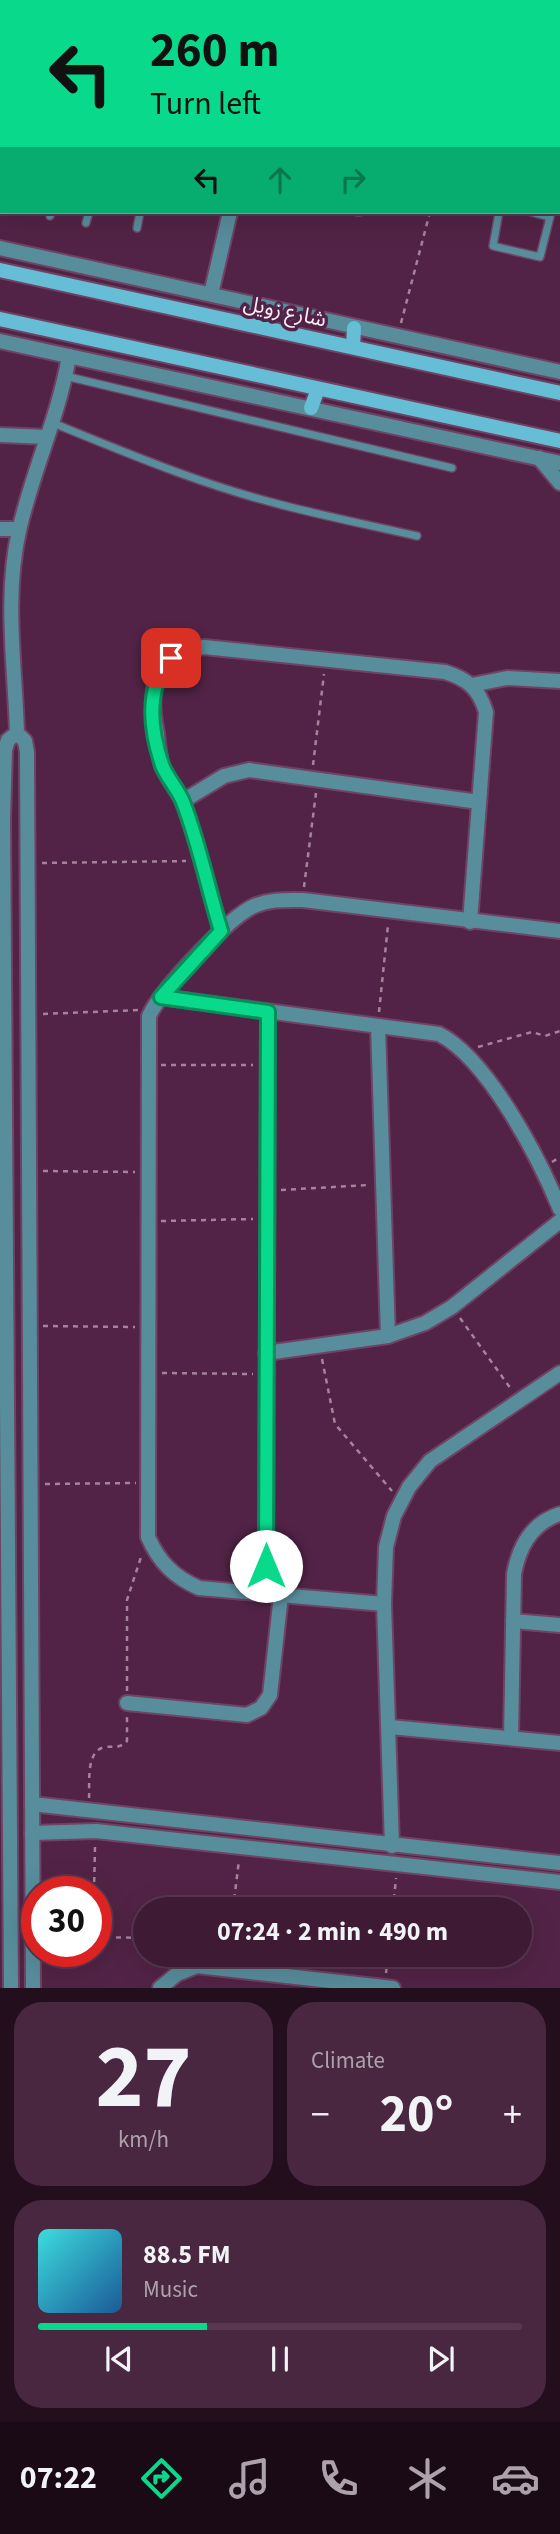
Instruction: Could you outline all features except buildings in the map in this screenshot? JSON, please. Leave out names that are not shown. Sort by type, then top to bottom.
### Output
[{"type":"main road","name":"شارع زويل","points":[[0,270],[560,393]]},
{"type":"main road","points":[[0,319],[560,441]]},
{"type":"main road","points":[[353,348],[354,328]]},
{"type":"main road","points":[[312,408],[318,388]]},
{"type":"street","points":[[211,294],[230,214]]},
{"type":"street","points":[[0,248],[560,372]]},
{"type":"street","points":[[0,341],[560,463]]},
{"type":"street","points":[[33,1988],[27,752],[25,741],[17,733],[11,619],[19,529],[50,430],[69,356]]},
{"type":"street","points":[[0,435],[50,430]]},
{"type":"street","points":[[539,458],[560,483]]},
{"type":"street","points":[[0,529],[19,529]]},
{"type":"street","points":[[221,931],[183,801],[162,765],[151,706],[152,688],[159,672],[171,658],[186,650],[204,647],[445,672],[460,676],[472,685],[481,697],[485,712],[470,922]]},
{"type":"street","points":[[472,685],[507,678],[560,681]]},
{"type":"street","points":[[0,703],[16,707]]},
{"type":"street","points":[[9,1986],[1,818],[5,750],[8,740],[17,733]]},
{"type":"street","points":[[183,801],[224,776],[241,771],[479,802]]},
{"type":"street","points":[[384,1604],[199,1588],[185,1582],[162,1563],[148,1537],[148,1023],[152,1010],[161,997],[221,931],[240,913],[264,902],[303,900],[560,931]]},
{"type":"street","points":[[161,997],[439,1034],[465,1051],[540,1159],[560,1209]]},
{"type":"street","points":[[266,1594],[268,1012]]},
{"type":"street","points":[[378,1026],[388,1336]]},
{"type":"street","points":[[5,1161],[30,1166]]},
{"type":"street","points":[[266,1353],[388,1336],[425,1323],[452,1307],[560,1221]]},
{"type":"street","points":[[392,1846],[384,1604],[386,1547],[401,1501],[430,1461],[560,1373]]},
{"type":"street","points":[[541,1385],[560,1387]]},
{"type":"street","points":[[6,1396],[29,1395]]},
{"type":"street","points":[[511,1738],[517,1556],[526,1539],[539,1525],[560,1514]]},
{"type":"street","points":[[127,1703],[247,1715],[261,1707],[270,1695],[281,1595]]},
{"type":"street","points":[[513,1621],[560,1625]]},
{"type":"street","points":[[9,1702],[32,1703]]},
{"type":"street","points":[[390,1727],[560,1743]]},
{"type":"street","points":[[32,1804],[560,1863]]},
{"type":"street","points":[[86,1810],[89,1831]]},
{"type":"street","points":[[32,1833],[89,1831],[560,1882]]},
{"type":"street","points":[[487,1875],[488,1856]]},
{"type":"street","points":[[160,1988],[177,1973],[197,1966],[393,1988]]},
{"type":"lane","points":[[86,223],[88,214]]},
{"type":"lane","points":[[136,228],[140,214]]},
{"type":"lane","points":[[499,214],[494,246],[540,257],[550,217],[539,214]]},
{"type":"lane","points":[[65,376],[452,468]]},
{"type":"lane","points":[[50,430],[285,506],[417,536]]},
{"type":"path","points":[[398,337],[429,214]]},
{"type":"path","points":[[303,900],[326,660]]},
{"type":"path","points":[[28,863],[200,860]]},
{"type":"path","points":[[378,1026],[389,911]]},
{"type":"path","points":[[29,1015],[152,1010]]},
{"type":"path","points":[[465,1051],[532,1032],[545,1036],[560,1031]]},
{"type":"path","points":[[148,1065],[268,1065]]},
{"type":"path","points":[[30,1166],[148,1173]]},
{"type":"path","points":[[267,1191],[383,1184]]},
{"type":"path","points":[[148,1222],[267,1218]]},
{"type":"path","points":[[452,1307],[519,1400]]},
{"type":"path","points":[[30,1326],[148,1327]]},
{"type":"path","points":[[319,1345],[330,1415],[401,1501]]},
{"type":"path","points":[[148,1373],[266,1374]]},
{"type":"path","points":[[31,1484],[148,1483]]},
{"type":"path","points":[[86,1810],[93,1755],[98,1749],[122,1746],[127,1741],[127,1600],[148,1537]]},
{"type":"path","points":[[89,1831],[93,1876]]},
{"type":"path","points":[[235,1897],[241,1847]]},
{"type":"path","points":[[394,1897],[398,1865]]},
{"type":"path","points":[[112,1937],[133,1938]]},
{"type":"path","points":[[385,1987],[387,1967]]},
{"type":"route","points":[[171,658],[159,672],[152,688],[151,706],[162,765],[183,801],[221,931],[161,997],[268,1012],[266,1566]]}]
